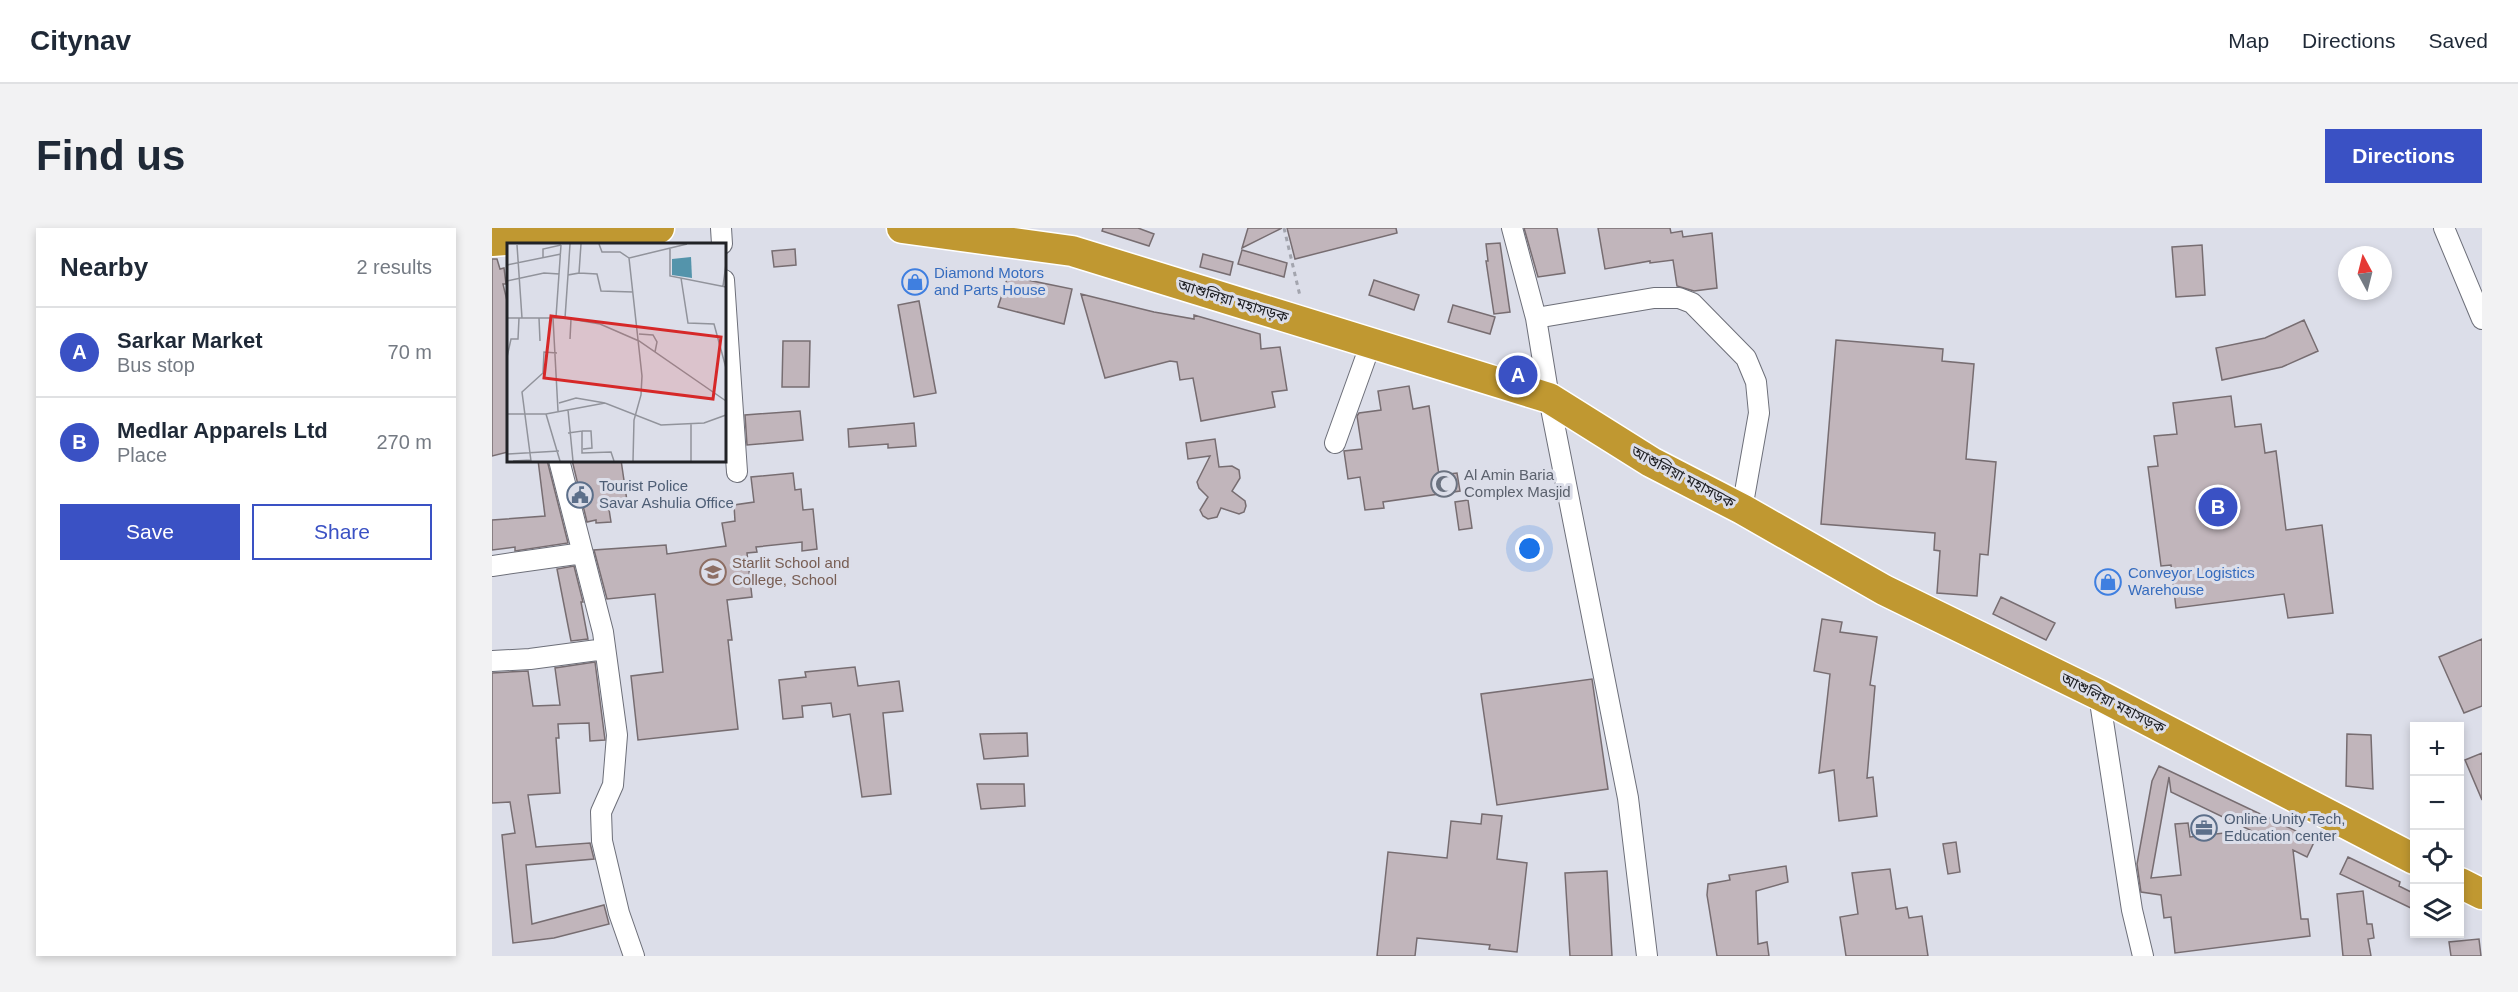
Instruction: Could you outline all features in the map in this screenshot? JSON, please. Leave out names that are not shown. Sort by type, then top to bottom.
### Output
[{"type":"highway","points":[[503,241],[548,232],[657,228]]},
{"type":"highway","name":"আশুলিয়া মহাসড়ক","points":[[902,228],[1072,251],[1549,398],[1651,462],[1742,509],[1884,590],[2099,695],[2410,856]]},
{"type":"highway","points":[[2462,884],[2482,894]]},
{"type":"street","points":[[721,228],[722,243]]},
{"type":"street","points":[[1512,228],[1536,318],[1549,398],[1628,798],[1647,956]]},
{"type":"street","points":[[2444,228],[2482,319]]},
{"type":"street","points":[[1536,318],[1654,298],[1679,298],[1692,303],[1746,358],[1756,382],[1759,413],[1742,509]]},
{"type":"street","points":[[726,310],[737,472]]},
{"type":"street","points":[[1335,443],[1371,343]]},
{"type":"street","points":[[560,462],[603,632],[617,735],[613,785],[601,812],[602,841],[619,913],[634,956]]},
{"type":"street","points":[[492,566],[583,553]]},
{"type":"street","points":[[492,661],[530,659],[605,649]]},
{"type":"street","points":[[2099,695],[2132,910],[2143,956]]},
{"type":"path","points":[[1284,228],[1307,324]]},
{"type":"building","points":[[1103,228],[1138,228],[1154,234],[1149,246],[1102,231]]},
{"type":"building","points":[[1248,228],[1282,228],[1242,248]]},
{"type":"building","points":[[1287,228],[1396,228],[1397,233],[1295,259]]},
{"type":"building","points":[[1524,228],[1557,228],[1565,273],[1538,277]]},
{"type":"building","points":[[1598,228],[1670,228],[1671,233],[1682,231],[1683,237],[1712,233],[1717,288],[1694,291],[1677,286],[1673,260],[1650,263],[1650,261],[1605,269]]},
{"type":"building","points":[[1500,243],[1510,312],[1494,314],[1486,261],[1488,261],[1486,244]]},
{"type":"building","points":[[2202,245],[2205,295],[2176,297],[2172,247]]},
{"type":"building","points":[[795,249],[796,265],[774,267],[772,251]]},
{"type":"building","points":[[1242,250],[1287,263],[1284,277],[1238,264]]},
{"type":"building","points":[[1203,254],[1233,262],[1230,275],[1200,267]]},
{"type":"building","points":[[492,259],[497,259],[500,269],[504,268],[506,284],[503,284],[507,301],[507,452],[492,456]]},
{"type":"building","points":[[1008,276],[1072,289],[1064,324],[998,307]]},
{"type":"building","points":[[1374,280],[1419,295],[1414,310],[1369,295]]},
{"type":"building","points":[[1081,294],[1154,312],[1194,319],[1194,315],[1260,334],[1261,349],[1280,347],[1287,390],[1272,392],[1275,407],[1201,421],[1193,378],[1180,380],[1177,362],[1170,361],[1105,378]]},
{"type":"building","points":[[919,301],[936,393],[914,397],[898,305]]},
{"type":"building","points":[[1453,305],[1495,317],[1490,334],[1448,322]]},
{"type":"building","points":[[2304,320],[2318,351],[2282,367],[2222,380],[2216,348],[2265,338]]},
{"type":"building","points":[[1836,340],[1943,349],[1942,361],[1974,364],[1966,459],[1996,462],[1988,555],[1980,554],[1977,596],[1937,593],[1940,551],[1934,550],[1935,533],[1821,524]]},
{"type":"building","points":[[783,341],[810,341],[809,387],[782,387]]},
{"type":"building","points":[[1409,386],[1413,409],[1429,406],[1439,475],[1457,473],[1460,491],[1383,502],[1384,508],[1365,510],[1360,477],[1348,479],[1344,451],[1362,449],[1357,416],[1359,413],[1381,410],[1378,391]]},
{"type":"building","points":[[2231,396],[2235,427],[2261,424],[2265,453],[2276,451],[2286,530],[2322,525],[2333,613],[2288,618],[2284,594],[2176,608],[2171,565],[2161,566],[2148,467],[2158,466],[2154,436],[2177,434],[2173,403]]},
{"type":"building","points":[[800,411],[803,440],[747,445],[745,415]]},
{"type":"building","points":[[914,423],[916,446],[888,448],[888,444],[849,447],[848,429]]},
{"type":"building","points":[[1215,439],[1219,467],[1232,466],[1239,470],[1240,478],[1232,491],[1245,501],[1246,506],[1244,512],[1239,514],[1221,508],[1217,517],[1208,519],[1200,510],[1208,497],[1199,488],[1197,482],[1210,456],[1188,459],[1186,443]]},
{"type":"building","points":[[538,462],[548,462],[568,543],[515,551],[515,547],[492,550],[492,520],[545,516]]},
{"type":"building","points":[[572,462],[621,462],[627,501],[608,503],[611,522],[596,523],[596,520],[587,522]]},
{"type":"building","points":[[793,473],[795,490],[801,489],[803,510],[813,509],[817,549],[802,551],[802,542],[756,547],[757,552],[747,553],[752,597],[727,600],[732,640],[728,640],[738,729],[638,740],[631,676],[663,672],[655,594],[607,599],[594,550],[666,545],[667,554],[726,546],[722,523],[735,521],[734,505],[754,502],[751,477]]},
{"type":"building","points":[[1468,500],[1472,528],[1459,530],[1455,502]]},
{"type":"building","points":[[574,566],[583,602],[581,602],[588,639],[571,641],[557,569]]},
{"type":"building","points":[[2001,597],[2055,623],[2046,640],[1993,614]]},
{"type":"building","points":[[1822,619],[1842,622],[1840,632],[1877,637],[1870,685],[1875,686],[1867,778],[1873,777],[1877,816],[1839,821],[1834,770],[1819,773],[1830,674],[1814,671]]},
{"type":"building","points":[[2482,639],[2482,706],[2464,713],[2439,657]]},
{"type":"building","points":[[595,662],[605,740],[590,741],[589,723],[558,724],[559,738],[556,738],[560,793],[528,795],[536,847],[590,843],[594,859],[526,865],[532,924],[604,905],[609,924],[554,938],[513,943],[502,835],[515,833],[510,802],[492,803],[492,673],[528,671],[533,706],[560,705],[555,668]]},
{"type":"building","points":[[855,667],[858,686],[899,681],[903,711],[883,713],[891,794],[862,797],[850,714],[833,717],[831,703],[802,706],[803,717],[783,719],[779,680],[806,677],[805,672]]},
{"type":"building","points":[[1592,679],[1608,789],[1497,805],[1481,694]]},
{"type":"building","points":[[1027,733],[1028,756],[984,759],[980,734]]},
{"type":"building","points":[[2347,734],[2371,735],[2373,789],[2346,786]]},
{"type":"building","points":[[2482,753],[2482,800],[2465,760]]},
{"type":"building","points":[[2159,766],[2315,840],[2307,857],[2293,850],[2301,919],[2308,919],[2310,936],[2175,953],[2171,917],[2164,918],[2161,895],[2141,892],[2137,864],[2152,781]],"holes":[[[2169,777],[2171,792],[2250,830],[2190,837],[2188,823],[2175,824],[2181,875],[2151,878]]]},
{"type":"building","points":[[977,784],[1024,784],[1025,806],[981,809]]},
{"type":"building","points":[[1482,814],[1502,816],[1497,859],[1527,863],[1517,952],[1489,949],[1490,945],[1417,938],[1415,956],[1377,956],[1388,852],[1447,858],[1451,821],[1481,824]]},
{"type":"building","points":[[1956,842],[1960,872],[1948,874],[1943,844]]},
{"type":"building","points":[[2348,857],[2400,882],[2399,886],[2410,892],[2410,908],[2340,874]]},
{"type":"building","points":[[1786,866],[1788,882],[1756,891],[1758,944],[1767,942],[1769,956],[1717,956],[1707,895],[1708,884],[1730,880],[1729,875]]},
{"type":"building","points":[[1890,869],[1896,909],[1907,907],[1909,918],[1922,916],[1928,956],[1846,956],[1840,917],[1858,914],[1852,873]]},
{"type":"building","points":[[1607,871],[1612,956],[1570,956],[1565,873]]},
{"type":"building","points":[[2363,891],[2367,924],[2372,924],[2374,938],[2368,939],[2371,956],[2343,956],[2337,894]]},
{"type":"building","points":[[2479,939],[2481,956],[2451,956],[2449,942]]},
{"type":"place","name":"Diamond Motors and Parts House","points":[[915,282]]},
{"type":"place","name":"Sarkar Market","points":[[1518,375]]},
{"type":"place","name":"Al Amin Baria Complex Masjid","points":[[1444,484]]},
{"type":"place","name":"Tourist Police Savar Ashulia Office","points":[[580,495]]},
{"type":"place","name":"Medlar Apparels Ltd","points":[[2218,507]]},
{"type":"place","name":"Starlit School and College, School","points":[[713,572]]},
{"type":"place","name":"Conveyor Logistics Warehouse","points":[[2108,582]]},
{"type":"place","name":"Online Unity Tech, Education center","points":[[2204,828]]}]
